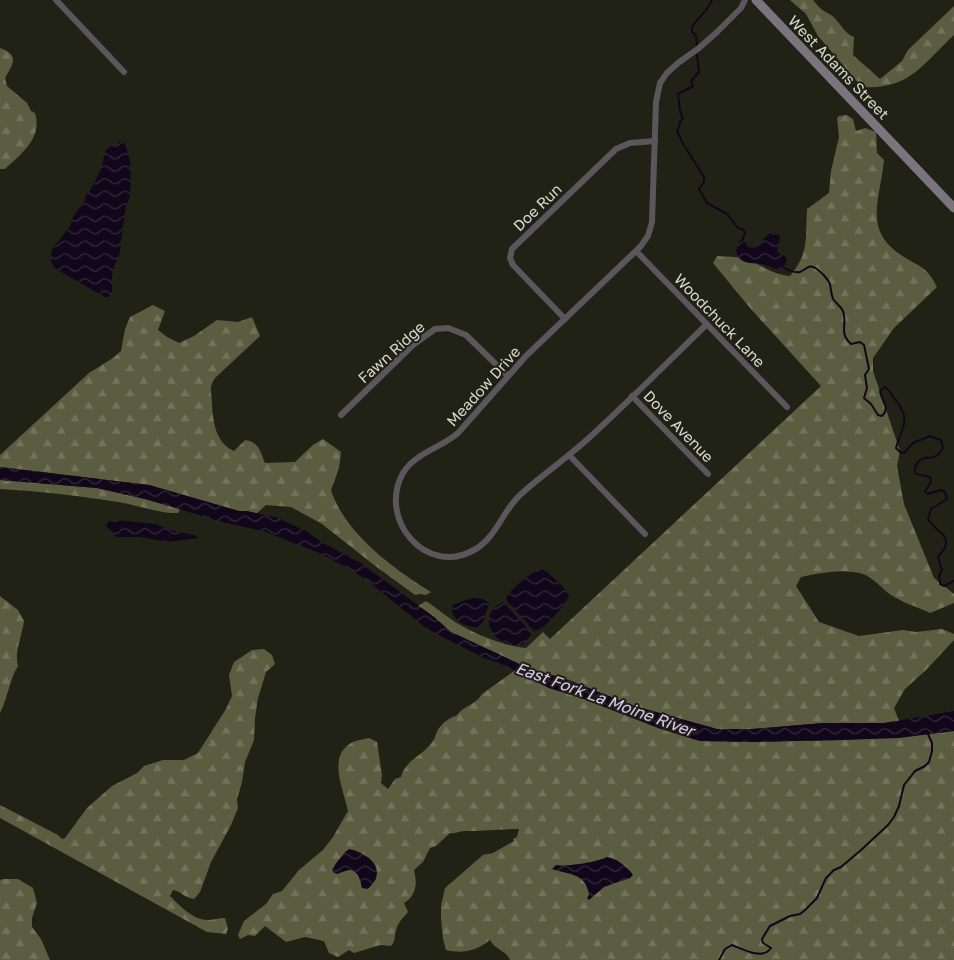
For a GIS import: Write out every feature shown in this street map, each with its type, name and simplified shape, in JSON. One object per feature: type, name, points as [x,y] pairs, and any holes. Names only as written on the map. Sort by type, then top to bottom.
[{"type":"street","points":[[56,0],[124,72]]},
{"type":"street","name":"Meadow Drive","points":[[707,324],[569,455],[516,498],[492,535],[484,543],[472,551],[450,556],[436,555],[422,548],[407,535],[398,517],[396,502],[398,484],[414,460],[447,442],[458,433],[508,376],[636,251],[648,236],[652,222],[658,87],[678,63],[718,32],[741,8],[745,0]]},
{"type":"street","name":"West Adams Street","points":[[756,0],[954,208]]},
{"type":"street","name":"Doe Run","points":[[565,319],[513,265],[510,258],[512,249],[616,149],[630,143],[655,141]]},
{"type":"street","name":"Woodchuck Lane","points":[[636,251],[787,407]]},
{"type":"street","name":"Fawn Ridge","points":[[341,415],[413,345],[428,332],[435,329],[448,328],[466,335],[508,376]]},
{"type":"street","name":"Dove Avenue","points":[[632,396],[708,474]]},
{"type":"street","points":[[569,455],[645,534]]},
{"type":"green space","points":[[790,0],[813,0],[821,9],[834,18],[847,33],[854,37],[853,55],[880,79],[902,61],[908,50],[954,6],[954,35],[924,65],[904,80],[878,87],[862,87],[818,36],[806,14]]},
{"type":"green space","points":[[0,48],[10,54],[13,60],[5,78],[7,86],[27,103],[31,111],[35,113],[37,122],[36,130],[29,145],[5,169],[0,169]]},
{"type":"green space","points":[[847,115],[853,119],[856,131],[865,128],[876,132],[877,153],[884,160],[877,202],[878,226],[883,237],[891,247],[927,272],[937,287],[894,328],[873,358],[873,371],[900,451],[897,466],[904,504],[934,578],[954,594],[954,603],[930,613],[896,598],[867,576],[848,571],[801,577],[796,586],[819,622],[859,636],[903,630],[916,632],[942,629],[954,634],[954,640],[905,689],[894,708],[899,721],[884,723],[823,723],[752,729],[717,729],[631,705],[569,680],[528,668],[451,632],[418,606],[426,601],[469,630],[510,645],[526,648],[543,632],[550,639],[821,386],[750,308],[713,263],[717,256],[738,257],[751,261],[772,272],[790,276],[804,252],[807,209],[829,193],[831,171],[839,137],[837,118]]},
{"type":"green space","points":[[153,305],[165,311],[158,330],[179,343],[194,336],[217,320],[238,322],[252,317],[260,336],[215,378],[212,385],[213,418],[219,438],[234,451],[245,440],[250,441],[256,445],[265,463],[295,462],[313,445],[323,439],[341,452],[339,468],[331,490],[347,521],[372,549],[402,573],[431,592],[426,595],[415,595],[322,524],[291,507],[266,505],[256,514],[239,511],[149,485],[0,467],[0,455],[89,373],[121,351],[125,329],[130,317]]},
{"type":"green space","points":[[0,480],[97,488],[180,509],[178,513],[171,513],[118,502],[45,492],[0,489]]},
{"type":"green space","points":[[0,596],[18,610],[24,621],[18,650],[18,666],[0,713]]},
{"type":"green space","points":[[264,649],[272,655],[275,664],[266,672],[258,698],[254,740],[245,762],[237,799],[238,808],[211,862],[200,892],[194,899],[173,890],[170,896],[187,912],[197,918],[208,920],[225,918],[228,929],[226,934],[207,932],[0,818],[0,805],[58,835],[62,839],[65,838],[87,808],[112,786],[137,773],[144,766],[163,760],[184,760],[198,753],[226,709],[232,696],[229,675],[234,662],[252,650]]},
{"type":"green space","points":[[514,671],[549,688],[584,699],[661,729],[700,741],[842,740],[954,731],[954,960],[510,960],[490,940],[480,947],[469,951],[446,950],[441,918],[441,906],[445,888],[483,855],[493,853],[514,841],[513,839],[517,837],[519,829],[450,833],[436,846],[430,848],[423,862],[414,870],[416,880],[414,892],[404,903],[408,912],[398,925],[391,946],[380,945],[354,953],[349,950],[338,957],[329,953],[324,941],[305,937],[286,942],[265,926],[255,936],[248,935],[240,939],[238,935],[244,921],[266,904],[273,894],[282,891],[299,870],[323,850],[348,811],[338,764],[340,755],[345,748],[353,742],[369,738],[377,742],[382,775],[381,783],[388,789],[395,779],[401,777],[406,766],[429,746],[443,723],[456,716]],"holes":[[[354,850],[369,858],[376,879],[369,888],[361,886],[361,880],[356,873],[334,866],[346,851]]]},
{"type":"green space","points":[[18,879],[33,888],[37,903],[32,918],[32,927],[41,939],[50,960],[0,960],[0,880]]},
{"type":"water","points":[[119,141],[125,144],[130,160],[131,194],[126,206],[119,257],[113,272],[112,290],[108,297],[105,297],[56,269],[51,262],[51,257],[52,249],[70,226],[73,217],[90,191],[101,169],[106,150],[112,145],[117,147]]},
{"type":"water","points":[[775,232],[778,233],[780,238],[777,252],[784,255],[787,259],[785,266],[778,270],[763,264],[745,262],[740,259],[737,253],[737,246],[743,237],[748,247],[754,248],[767,236]]},
{"type":"water","name":"East Fork La Moine River","points":[[0,467],[149,485],[239,511],[278,518],[306,531],[323,543],[361,563],[434,617],[451,632],[528,668],[569,680],[631,705],[717,729],[752,729],[823,723],[884,723],[954,711],[954,731],[899,738],[753,742],[700,741],[661,729],[584,699],[549,688],[499,663],[484,658],[427,629],[368,581],[317,552],[263,531],[226,523],[145,499],[97,488],[0,480]]},
{"type":"water","points":[[117,520],[155,524],[199,538],[167,542],[141,537],[117,537],[110,532],[106,525],[109,521]]},
{"type":"water","points":[[539,568],[556,580],[569,596],[549,622],[534,631],[507,601],[506,597],[518,584]]},
{"type":"water","points":[[472,598],[483,599],[489,603],[483,622],[478,627],[468,626],[459,622],[453,615],[452,605]]},
{"type":"water","points":[[503,602],[531,632],[531,635],[522,645],[505,643],[490,629],[489,617],[496,606]]},
{"type":"water","points":[[349,849],[363,854],[370,859],[377,869],[377,876],[374,882],[367,889],[362,888],[359,877],[354,871],[351,870],[337,874],[332,870]]},
{"type":"water","points":[[607,857],[622,863],[633,875],[630,878],[604,887],[589,900],[587,898],[589,895],[587,888],[581,879],[552,869],[556,865],[582,864]]},
{"type":"waterway","points":[[697,45],[696,35],[692,32],[692,27],[712,0]]},
{"type":"waterway","points":[[697,55],[699,72],[691,81],[693,86],[678,94],[683,119],[680,121],[677,131],[704,177],[704,182],[699,189],[707,203],[727,214],[738,228],[744,230],[743,238]]},
{"type":"waterway","points":[[781,266],[798,272],[814,267],[829,282],[833,299],[843,311],[845,320],[844,332],[847,340],[851,344],[860,342],[864,345],[869,369],[865,375],[867,388],[864,398],[871,404],[878,415],[882,416],[885,413],[886,407],[880,391],[885,387],[903,413],[904,424],[896,448],[904,453],[913,443],[930,436],[941,440],[943,448],[939,454],[919,461],[915,473],[930,477],[931,482],[925,491],[927,494],[941,490],[945,492],[947,499],[931,509],[928,519],[943,535],[946,542],[938,557],[942,570],[939,576],[940,584],[944,586],[954,581]]},
{"type":"waterway","points":[[719,960],[725,949],[732,945],[758,954],[768,952],[771,948],[763,943],[762,939],[770,926],[804,911],[817,898],[826,878],[860,851],[888,825],[899,806],[904,785],[915,771],[929,762],[932,743],[928,734]]}]
